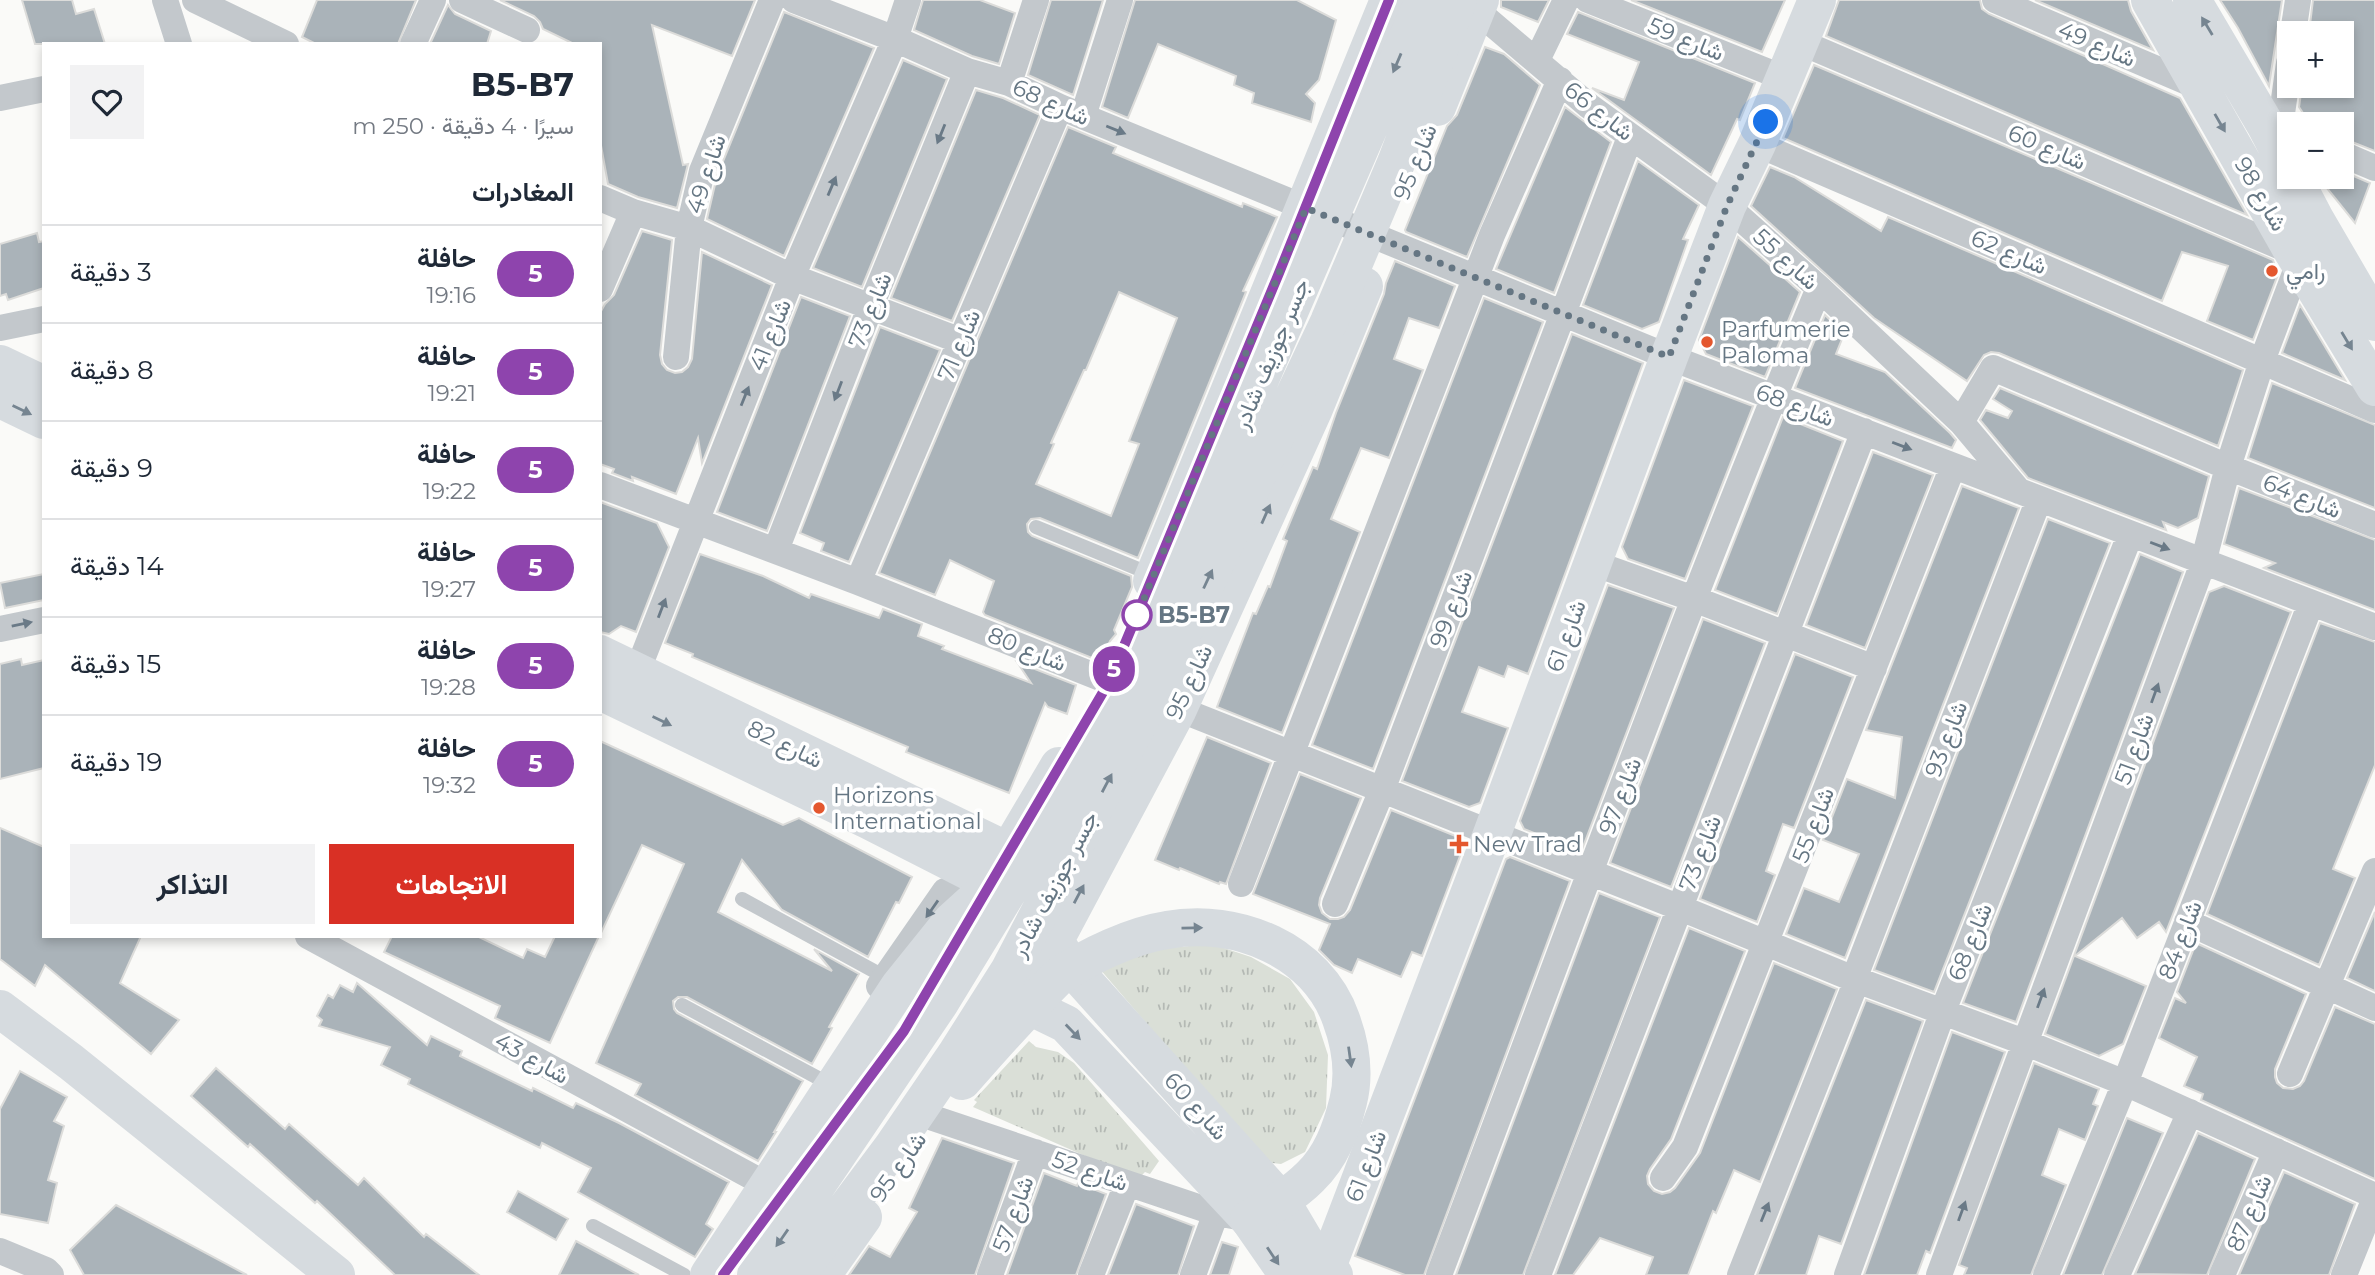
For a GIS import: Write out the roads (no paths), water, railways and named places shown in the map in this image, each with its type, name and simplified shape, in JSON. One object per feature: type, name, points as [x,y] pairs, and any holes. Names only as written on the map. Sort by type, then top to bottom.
[{"type":"main road","points":[[723,1275],[904,1031],[986,884],[1109,682],[1306,208],[1389,0]]},
{"type":"main road","name":"جسر جوزيف شادر","points":[[756,1275],[939,1004],[1026,863],[1102,726],[1200,518],[1423,0]]},
{"type":"main road","name":"شارع 61","points":[[1333,1273],[1669,357],[1727,206],[1757,144],[1817,0]]},
{"type":"main road","name":"شارع 98","points":[[2150,0],[2296,256],[2352,295],[2375,322]]},
{"type":"main road","name":"شارع 98","points":[[2192,0],[2277,127]]},
{"type":"main road","name":"جسر جوزيف شادر","points":[[797,1275],[892,1148],[1009,971],[1162,677],[1329,323],[1396,163],[1471,3]]},
{"type":"main road","name":"شارع 95","points":[[822,1275],[1055,940],[1178,709],[1313,411],[1383,240],[1471,3]]},
{"type":"main road","name":"شارع 98","points":[[2299,189],[2352,295],[2375,387]]},
{"type":"main road","points":[[0,364],[42,384]]},
{"type":"main road","points":[[0,399],[42,419]]},
{"type":"main road","name":"شارع 82","points":[[602,655],[875,806],[986,884]]},
{"type":"main road","name":"شارع 82","points":[[602,692],[875,806]]},
{"type":"main road","points":[[709,1275],[899,987],[986,884]]},
{"type":"main road","points":[[892,1148],[954,1090],[1013,1023],[1060,976],[1094,957],[1147,934],[1169,929],[1214,928],[1240,933],[1287,950],[1321,982],[1336,1003],[1352,1065],[1349,1095],[1341,1129],[1329,1154],[1311,1177],[1249,1211]]},
{"type":"main road","name":"شارع 60","points":[[1055,940],[1072,968],[1249,1211],[1288,1275]]},
{"type":"main road","name":"شارع 60","points":[[1013,1003],[1031,1007],[1066,1024],[1249,1211],[1307,1245],[1333,1273]]},
{"type":"main road","points":[[0,1009],[71,1062],[337,1275]]},
{"type":"street","points":[[178,42],[166,4],[195,0],[282,42]]},
{"type":"street","points":[[414,42],[433,0]]},
{"type":"street","points":[[462,0],[527,30]]},
{"type":"street","name":"شارع 49","points":[[676,357],[688,228],[702,172],[772,0]]},
{"type":"street","name":"شارع 68","points":[[794,0],[895,39],[967,71],[1009,83],[1669,357],[2375,627]]},
{"type":"street","name":"شارع 41","points":[[637,672],[792,277],[895,39],[908,0]]},
{"type":"street","points":[[1009,83],[1036,0]]},
{"type":"street","name":"شارع 71","points":[[858,582],[961,341],[1071,111],[1120,0]]},
{"type":"street","points":[[1538,60],[1566,0]]},
{"type":"street","name":"شارع 59","points":[[1588,0],[1784,78]]},
{"type":"street","name":"شارع 49","points":[[1995,0],[2199,86]]},
{"type":"street","points":[[2295,21],[2298,0]]},
{"type":"street","name":"شارع 66","points":[[1471,3],[1630,137],[1727,206]]},
{"type":"street","name":"شارع 60","points":[[1800,41],[2296,256]]},
{"type":"street","name":"شارع 73","points":[[776,550],[870,308],[967,71]]},
{"type":"street","points":[[1241,884],[1492,235],[1560,80]]},
{"type":"street","points":[[0,98],[42,89]]},
{"type":"street","name":"شارع 99","points":[[1335,904],[1382,790],[1630,137]]},
{"type":"street","name":"شارع 62","points":[[1757,144],[2375,410]]},
{"type":"street","points":[[2354,159],[2375,168]]},
{"type":"street","points":[[602,193],[633,212],[688,228],[792,277],[961,341]]},
{"type":"street","name":"شارع 55","points":[[1727,206],[1819,288],[1961,422],[2030,496]]},
{"type":"street","points":[[602,284],[633,212]]},
{"type":"street","name":"شارع 51","points":[[1939,1275],[2203,563],[2228,467],[2296,256],[2315,219]]},
{"type":"street","name":"شارع 97","points":[[1439,1275],[1694,599],[1819,288]]},
{"type":"street","points":[[0,328],[42,319]]},
{"type":"street","name":"شارع 64","points":[[1961,422],[1993,368],[2228,467],[2375,525]]},
{"type":"street","name":"شارع 73","points":[[1538,1275],[1864,431]]},
{"type":"street","name":"شارع 55","points":[[1663,1178],[1685,1147],[1953,466]]},
{"type":"street","name":"شارع 80","points":[[602,486],[858,582],[1855,979],[2024,1042],[2125,1083],[2375,1197]]},
{"type":"street","name":"شارع 93","points":[[1740,1275],[1855,979],[2030,496]]},
{"type":"street","name":"شارع 68","points":[[1847,1275],[1943,1011],[2130,535]]},
{"type":"street","points":[[1593,563],[1874,668]]},
{"type":"street","name":"شارع 84","points":[[2046,1275],[2125,1083],[2311,603]]},
{"type":"street","points":[[0,629],[42,620]]},
{"type":"street","points":[[2290,1074],[2375,872]]},
{"type":"street","points":[[687,1275],[756,1179],[885,977],[945,891],[964,883],[986,884]]},
{"type":"street","points":[[2187,922],[2375,1008]]},
{"type":"street","name":"شارع 43","points":[[313,938],[756,1179]]},
{"type":"street","points":[[2117,1275],[2190,1112]]},
{"type":"street","name":"شارع 52","points":[[933,1118],[1127,1184],[1249,1211]]},
{"type":"street","name":"شارع 87","points":[[2222,1275],[2276,1150]]},
{"type":"street","name":"شارع 57","points":[[990,1275],[1035,1152]]},
{"type":"street","points":[[1091,1275],[1127,1184]]},
{"type":"street","points":[[2344,1275],[2375,1197]]},
{"type":"street","points":[[1193,1275],[1249,1211]]},
{"type":"street","points":[[0,1251],[46,1270],[51,1275]]},
{"type":"lane","points":[[1036,527],[1154,576]]},
{"type":"lane","points":[[742,899],[885,977]]},
{"type":"lane","points":[[682,1005],[820,1079]]},
{"type":"lane","points":[[593,1226],[687,1275]]},
{"type":"place","name":"رامي","points":[[2272,271]]},
{"type":"place","name":"Parfumerie Paloma","points":[[1707,342]]},
{"type":"place","name":"B5-B7","points":[[1137,615]]},
{"type":"place","name":"Horizons International","points":[[819,808]]},
{"type":"place","name":"New Trad","points":[[1459,844]]}]
